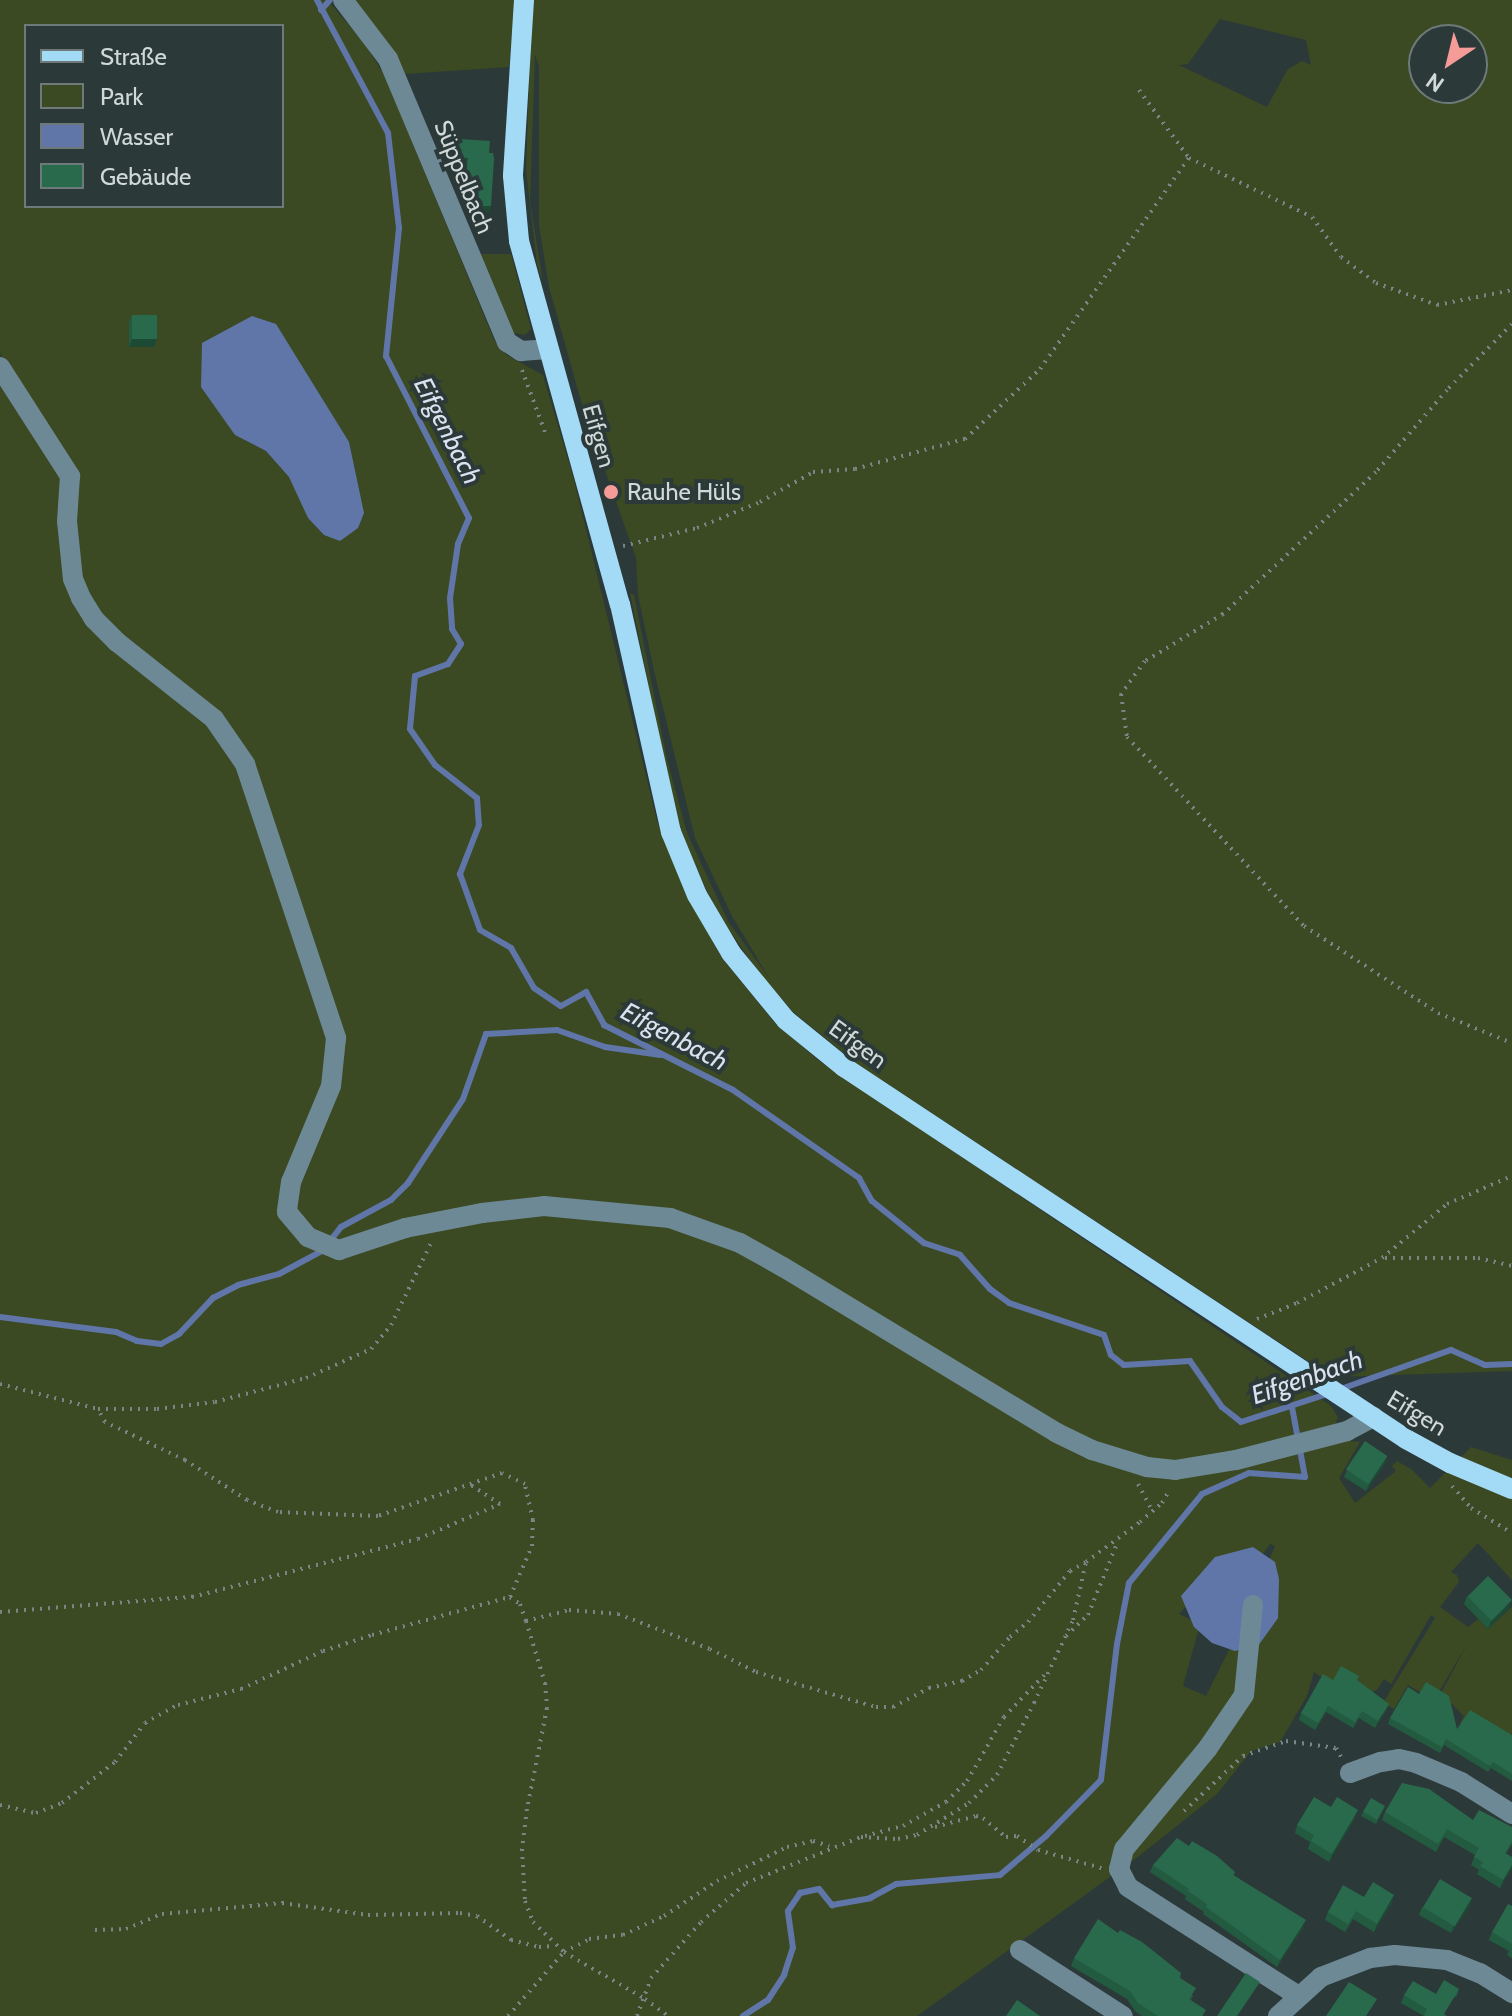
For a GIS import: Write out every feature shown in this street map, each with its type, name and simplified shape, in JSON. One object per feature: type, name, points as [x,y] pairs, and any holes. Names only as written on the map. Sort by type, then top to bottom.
[{"type":"main road","name":"Eifgen","points":[[524,0],[516,99],[514,209],[548,349],[605,551],[671,832],[716,929],[748,975],[786,1020],[844,1067],[1367,1413],[1450,1463],[1512,1489]]},
{"type":"street","name":"Süppelbach","points":[[343,0],[388,59],[477,276],[501,330],[514,348]]},
{"type":"street","points":[[514,348],[548,349]]},
{"type":"street","points":[[0,367],[70,476],[67,521],[73,579],[81,598],[94,619],[117,642],[214,719],[245,764],[336,1038],[331,1086],[291,1182],[287,1212],[308,1237],[339,1250],[405,1228],[544,1206],[643,1214],[705,1230],[740,1243],[783,1267],[1057,1433],[1130,1464],[1175,1470],[1236,1460],[1347,1431],[1367,1413]]},
{"type":"street","points":[[1253,1605],[1244,1695],[1208,1748],[1124,1849],[1119,1869],[1128,1887],[1297,1995]]},
{"type":"street","points":[[1350,1773],[1399,1759],[1416,1763],[1461,1782],[1512,1814]]},
{"type":"street","points":[[1020,1950],[1123,2016]]},
{"type":"street","points":[[1278,2016],[1297,1995],[1344,1966],[1395,1955],[1447,1960],[1480,1973],[1512,1993]]},
{"type":"path","points":[[1139,90],[1189,158],[1312,217],[1341,257],[1376,283],[1437,305],[1512,290]]},
{"type":"path","points":[[605,551],[697,528],[760,502],[813,472],[855,469],[965,439],[1040,369],[1189,158]]},
{"type":"path","points":[[1511,328],[1447,390],[1376,472],[1223,614],[1145,661],[1121,694],[1127,737],[1304,926],[1438,1013],[1512,1043]]},
{"type":"path","points":[[514,348],[546,435]]},
{"type":"path","points":[[1245,1333],[1256,1319],[1297,1303],[1382,1258],[1447,1204],[1512,1176]]},
{"type":"path","points":[[0,1384],[98,1409],[157,1409],[215,1402],[306,1378],[371,1349],[391,1325],[444,1220]]},
{"type":"path","points":[[1382,1258],[1478,1258],[1512,1266]]},
{"type":"path","points":[[98,1409],[105,1422],[185,1460],[247,1500],[278,1512],[378,1516],[502,1473],[525,1484],[533,1520],[532,1546],[510,1597]]},
{"type":"path","points":[[1450,1463],[1449,1482],[1459,1496],[1471,1508],[1512,1533]]},
{"type":"path","points":[[526,1621],[569,1610],[618,1614],[710,1649],[756,1672],[876,1707],[893,1707],[929,1688],[962,1681],[981,1670],[1028,1622],[1070,1571],[1119,1539],[1162,1503],[1175,1470]]},
{"type":"path","points":[[0,1612],[192,1597],[418,1539],[500,1504],[470,1484]]},
{"type":"path","points":[[1066,1636],[1088,1615],[1119,1539]]},
{"type":"path","points":[[933,1827],[969,1803],[997,1775],[1066,1636],[1086,1562]]},
{"type":"path","points":[[510,1597],[520,1604],[526,1621],[545,1683],[547,1708],[525,1822],[522,1849],[525,1901],[533,1922],[564,1952],[645,1999],[668,2016]]},
{"type":"path","points":[[0,1805],[36,1813],[62,1803],[115,1762],[145,1723],[178,1705],[241,1689],[323,1651],[372,1635],[510,1597]]},
{"type":"path","points":[[637,2016],[651,1978],[725,1899],[746,1883],[831,1846],[903,1826],[946,1802],[967,1781],[1004,1717],[1048,1670]]},
{"type":"path","points":[[1181,1813],[1243,1756],[1286,1741],[1336,1748],[1350,1773]]},
{"type":"path","points":[[861,1837],[898,1839],[976,1816],[992,1823],[1006,1837],[1025,1839],[1038,1850],[1104,1869],[1119,1869]]},
{"type":"path","points":[[508,2016],[564,1952],[589,1939],[623,1935],[664,1916],[717,1881],[787,1847],[813,1841],[831,1846]]},
{"type":"path","points":[[95,1930],[126,1929],[162,1914],[282,1903],[368,1915],[460,1913],[477,1916],[511,1940],[539,1947],[557,1945]]},
{"type":"green space","points":[[0,0],[327,0],[362,40],[385,76],[494,340],[505,354],[543,375],[574,480],[657,821],[683,888],[722,958],[774,1022],[818,1060],[1331,1406],[1338,1417],[1335,1425],[1338,1440],[1360,1442],[1339,1478],[1355,1503],[1396,1471],[1392,1466],[1397,1461],[1411,1469],[1430,1488],[1471,1447],[1512,1460],[1512,1580],[1478,1543],[1451,1572],[1457,1575],[1459,1582],[1440,1607],[1468,1627],[1478,1619],[1488,1629],[1512,1607],[1512,1733],[1507,1740],[1482,1736],[1460,1723],[1464,1716],[1441,1693],[1469,1641],[1434,1700],[1408,1685],[1394,1709],[1383,1703],[1435,1618],[1431,1615],[1391,1684],[1384,1679],[1377,1690],[1366,1693],[1332,1684],[1314,1672],[1307,1696],[1280,1742],[1251,1751],[1217,1794],[1139,1856],[917,2016],[0,2016],[0,375],[9,370],[0,353]],"holes":[[[202,343],[340,540],[324,535],[308,518],[290,477],[266,451],[235,435]],[[1270,1544],[1275,1546],[1248,1612],[1206,1696],[1183,1686],[1200,1624],[1179,1614],[1206,1585],[1262,1555]]]},
{"type":"green space","points":[[355,0],[1512,0],[1512,1371],[1332,1377],[856,1063],[792,1011],[759,973],[725,924],[706,889],[682,834],[670,791],[630,593],[634,595],[667,759],[687,833],[728,921],[769,978],[732,916],[695,838],[638,595],[636,558],[583,408],[549,287],[539,225],[539,67],[535,54],[530,201],[543,282],[537,265],[526,170],[531,35],[512,30],[509,67],[404,74]],"holes":[[[1220,19],[1306,40],[1311,65],[1302,61],[1288,69],[1267,107],[1179,65],[1188,64]]]},
{"type":"green space","points":[[475,254],[511,254],[531,329],[525,335],[513,333]]},
{"type":"water","points":[[252,316],[276,324],[349,442],[364,513],[358,528],[340,541],[324,535],[308,518],[289,477],[266,451],[235,435],[201,387],[202,343]]},
{"type":"water","points":[[1253,1547],[1275,1562],[1279,1579],[1278,1618],[1258,1646],[1235,1651],[1212,1643],[1194,1627],[1181,1596],[1215,1557]]},
{"type":"building","points":[[459,139],[490,141],[489,153],[493,153],[494,159],[491,206],[474,206],[475,190],[465,189],[468,158],[458,157]]},
{"type":"building","points":[[132,315],[157,315],[157,339],[132,339]]},
{"type":"building","points":[[1365,1441],[1387,1456],[1368,1484],[1346,1469]]},
{"type":"building","points":[[1488,1576],[1512,1600],[1492,1621],[1467,1597]]},
{"type":"building","points":[[1341,1666],[1359,1676],[1357,1680],[1389,1704],[1378,1721],[1362,1711],[1355,1722],[1328,1706],[1318,1723],[1301,1713],[1323,1674],[1333,1680]]},
{"type":"building","points":[[1426,1682],[1449,1696],[1457,1729],[1470,1710],[1512,1735],[1512,1774],[1493,1762],[1490,1766],[1446,1739],[1442,1747],[1390,1718],[1408,1687],[1419,1694]]},
{"type":"building","points":[[1402,1783],[1429,1789],[1473,1820],[1479,1810],[1512,1827],[1512,1841],[1505,1853],[1512,1857],[1512,1865],[1503,1880],[1480,1866],[1483,1862],[1474,1857],[1479,1848],[1447,1829],[1438,1844],[1385,1812]]},
{"type":"building","points":[[1314,1797],[1331,1807],[1337,1797],[1358,1810],[1332,1854],[1311,1841],[1314,1835],[1297,1825]]},
{"type":"building","points":[[1371,1798],[1385,1806],[1377,1820],[1363,1812]]},
{"type":"building","points":[[1177,1838],[1189,1846],[1192,1841],[1217,1856],[1235,1872],[1233,1875],[1306,1920],[1280,1960],[1153,1865]]},
{"type":"building","points":[[1440,1879],[1472,1898],[1455,1926],[1423,1907]]},
{"type":"building","points":[[1373,1882],[1394,1895],[1377,1924],[1356,1911],[1348,1924],[1328,1912],[1343,1885],[1364,1897]]},
{"type":"building","points":[[1508,1904],[1512,1906],[1512,1944],[1492,1932]]},
{"type":"building","points":[[1098,1919],[1118,1933],[1120,1930],[1142,1942],[1181,1973],[1180,1978],[1196,1988],[1189,1999],[1206,2010],[1202,2016],[1158,2016],[1138,2003],[1130,1991],[1074,1958]]},
{"type":"building","points":[[1246,1973],[1260,1982],[1237,2016],[1217,2016]]},
{"type":"building","points":[[1444,1980],[1459,1989],[1444,2014],[1447,2016],[1424,2016],[1427,2009],[1404,1995],[1413,1981],[1436,1994]]},
{"type":"building","points":[[1349,1982],[1377,1999],[1366,2016],[1326,2016]]},
{"type":"building","points":[[1017,2000],[1040,2016],[1006,2016]]},
{"type":"waterway","name":"Eifgenbach","points":[[317,0],[388,133],[399,228],[386,356],[469,518],[458,544],[450,598],[452,629],[461,644],[448,664],[415,676],[410,729],[435,765],[477,798],[479,825],[460,874],[480,930],[511,948],[534,988],[561,1006],[586,992],[604,1025],[733,1090],[859,1178],[872,1201],[924,1243],[960,1255],[990,1289],[1009,1303],[1104,1335],[1111,1355],[1124,1365],[1190,1361],[1222,1407],[1241,1422],[1327,1394]]},
{"type":"waterway","name":"Eifgenbach","points":[[321,10],[330,0]]},
{"type":"waterway","points":[[330,1241],[341,1227],[391,1200],[408,1183],[463,1099],[486,1034],[557,1030],[605,1047],[660,1055]]},
{"type":"waterway","points":[[0,1317],[116,1332],[137,1341],[161,1344],[179,1334],[213,1298],[238,1285],[279,1274],[324,1250]]},
{"type":"waterway","name":"Eifgenbach","points":[[1338,1390],[1451,1350],[1485,1365],[1512,1364]]},
{"type":"waterway","points":[[743,2016],[768,2000],[784,1975],[793,1948],[788,1911],[800,1893],[819,1889],[832,1905],[870,1898],[896,1884],[1000,1875],[1046,1836],[1101,1780],[1117,1644],[1129,1583],[1202,1494],[1249,1473],[1305,1477],[1292,1407]]},
{"type":"place","name":"Rauhe Hüls","points":[[611,492]]}]
